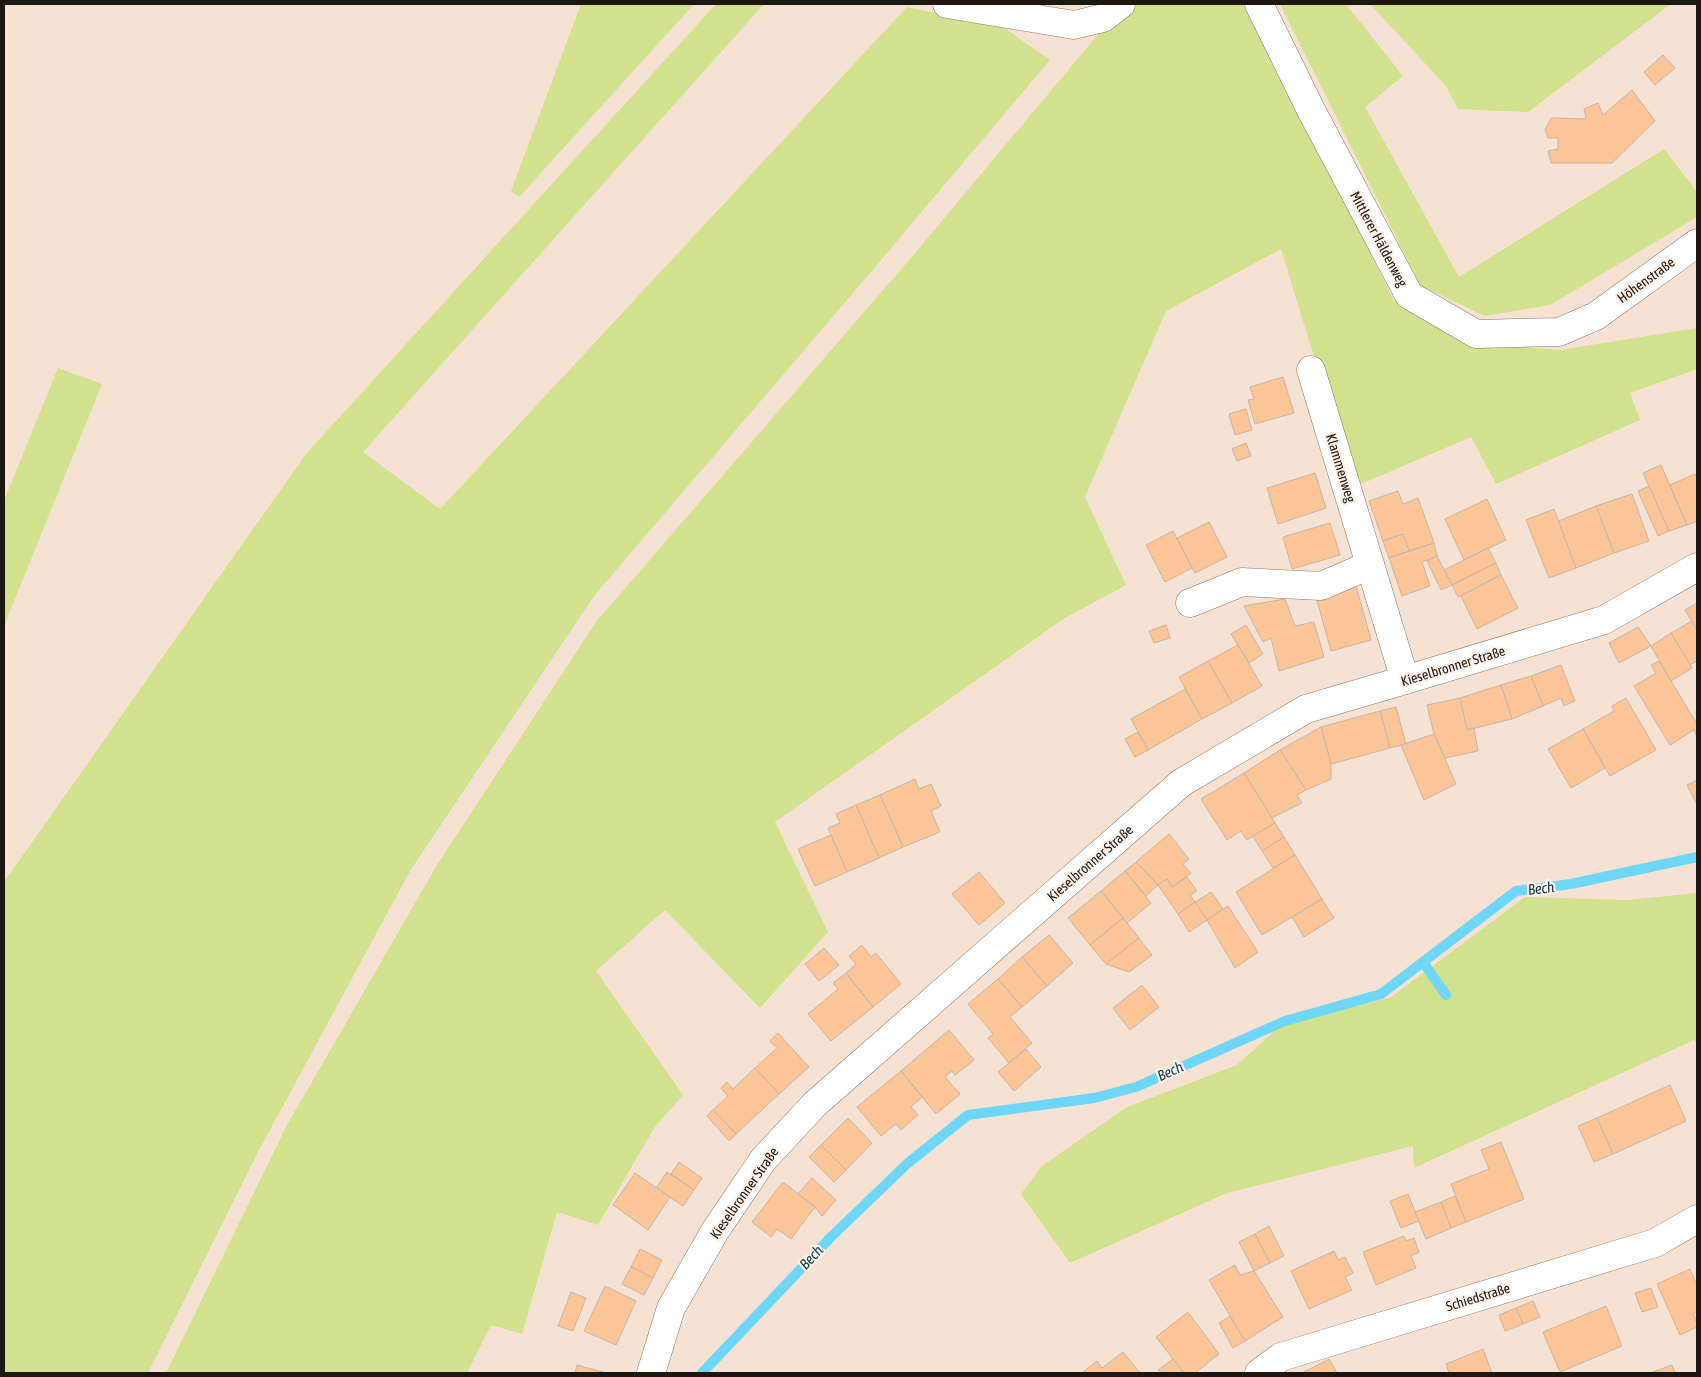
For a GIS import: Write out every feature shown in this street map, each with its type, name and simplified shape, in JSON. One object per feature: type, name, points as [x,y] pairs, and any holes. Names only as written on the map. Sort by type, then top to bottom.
[{"type":"street","points":[[947,4],[1074,25],[1103,18],[1121,4]]},
{"type":"street","name":"Mittlerer Häldenweg","points":[[1259,4],[1311,110],[1409,295],[1476,334],[1558,332],[1596,316]]},
{"type":"street","name":"Höhenstraße","points":[[1596,316],[1697,243]]},
{"type":"street","name":"Klammenweg","points":[[1311,370],[1405,680]]},
{"type":"street","points":[[1190,603],[1242,582],[1321,586],[1370,565]]},
{"type":"street","name":"Kieselbronner Straße","points":[[650,1373],[671,1308],[715,1231],[763,1160],[815,1104],[1180,783],[1306,709],[1604,620],[1697,567]]},
{"type":"street","name":"Schiedstraße","points":[[1259,1373],[1281,1356],[1655,1243],[1697,1219]]},
{"type":"green space","points":[[581,4],[694,4],[519,197],[511,191]]},
{"type":"green space","points":[[716,4],[764,4],[363,452],[440,509],[907,7],[1003,27],[1050,60],[594,596],[410,871],[257,1154],[148,1373],[4,1373],[4,882],[306,454]]},
{"type":"green space","points":[[1136,4],[1248,4],[1394,301],[1466,342],[1560,350],[1697,328],[1697,369],[1630,393],[1640,420],[1496,484],[1471,437],[1354,487],[1281,249],[1166,311],[1085,497],[1126,585],[1063,619],[775,822],[828,932],[760,1008],[665,910],[596,971],[683,1095],[654,1128],[598,1225],[557,1212],[522,1334],[491,1325],[467,1373],[166,1373],[286,1127],[437,865],[596,622],[910,259],[1101,31]]},
{"type":"green space","points":[[1280,4],[1346,4],[1403,76],[1365,107],[1459,277],[1664,149],[1697,192],[1697,217],[1550,305],[1485,316],[1420,285]]},
{"type":"green space","points":[[1370,4],[1671,4],[1528,112],[1458,109],[1446,86]]},
{"type":"green space","points":[[58,368],[102,384],[4,626],[4,501]]},
{"type":"green space","points":[[1697,893],[1697,1045],[1694,1040],[1414,1168],[1413,1146],[1227,1193],[1070,1263],[1021,1194],[1042,1166],[1127,1107],[1237,1065],[1285,1021],[1390,998],[1525,897],[1628,900]]},
{"type":"building","points":[[1663,55],[1675,68],[1655,85],[1644,72]]},
{"type":"building","points":[[1632,90],[1655,121],[1612,163],[1551,163],[1548,151],[1558,149],[1558,138],[1548,138],[1545,130],[1551,118],[1586,119],[1584,109],[1598,103],[1603,115]]},
{"type":"building","points":[[1283,377],[1294,413],[1255,424],[1248,400],[1254,399],[1250,387]]},
{"type":"building","points":[[1246,409],[1252,430],[1235,435],[1229,414]]},
{"type":"building","points":[[1246,443],[1251,456],[1237,461],[1232,449]]},
{"type":"building","points":[[1661,465],[1687,525],[1669,531],[1643,473]]},
{"type":"building","points":[[1315,473],[1326,508],[1278,524],[1267,488]]},
{"type":"building","points":[[1695,474],[1697,479],[1697,521],[1687,525],[1670,485]]},
{"type":"building","points":[[1649,486],[1669,531],[1658,536],[1638,491]]},
{"type":"building","points":[[1398,491],[1403,504],[1418,498],[1434,543],[1409,551],[1403,534],[1383,541],[1369,501]]},
{"type":"building","points":[[1632,494],[1649,541],[1614,553],[1596,506]]},
{"type":"building","points":[[1487,499],[1506,540],[1464,560],[1445,519]]},
{"type":"building","points":[[1596,506],[1614,553],[1576,568],[1558,521]]},
{"type":"building","points":[[1554,509],[1576,568],[1549,578],[1526,520]]},
{"type":"building","points":[[1209,522],[1227,557],[1195,573],[1177,538]]},
{"type":"building","points":[[1330,523],[1340,555],[1292,569],[1283,537]]},
{"type":"building","points":[[1173,531],[1192,568],[1165,582],[1146,545]]},
{"type":"building","points":[[1403,534],[1409,551],[1389,558],[1383,541]]},
{"type":"building","points":[[1434,543],[1437,556],[1422,562],[1430,586],[1402,596],[1389,558]]},
{"type":"building","points":[[1488,548],[1496,563],[1452,585],[1444,570]]},
{"type":"building","points":[[1437,556],[1452,585],[1441,590],[1427,561]]},
{"type":"building","points":[[1496,563],[1501,575],[1458,597],[1452,585]]},
{"type":"building","points":[[1501,575],[1518,608],[1477,629],[1461,596]]},
{"type":"building","points":[[1355,582],[1371,640],[1331,651],[1315,593]]},
{"type":"building","points":[[1285,599],[1295,626],[1314,622],[1324,657],[1279,671],[1271,638],[1263,642],[1244,606]]},
{"type":"building","points":[[1697,603],[1697,630],[1685,610]]},
{"type":"building","points":[[1692,621],[1697,630],[1697,661],[1690,665],[1671,633]]},
{"type":"building","points":[[1166,625],[1170,638],[1154,643],[1149,631]]},
{"type":"building","points":[[1246,625],[1263,654],[1249,663],[1231,634]]},
{"type":"building","points":[[1638,627],[1651,646],[1619,663],[1609,643]]},
{"type":"building","points":[[1671,633],[1692,668],[1671,681],[1651,646]]},
{"type":"building","points":[[1238,645],[1262,686],[1232,703],[1208,661]]},
{"type":"building","points":[[1208,661],[1232,703],[1202,719],[1179,677]]},
{"type":"building","points":[[1659,661],[1697,724],[1697,737],[1694,730],[1670,745],[1634,686],[1656,673],[1651,665]]},
{"type":"building","points":[[1561,665],[1575,701],[1564,706],[1561,698],[1543,706],[1531,676]]},
{"type":"building","points":[[1531,676],[1543,706],[1512,719],[1501,685]]},
{"type":"building","points":[[1501,685],[1512,719],[1467,730],[1460,698]]},
{"type":"building","points":[[1185,689],[1202,719],[1148,750],[1131,719]]},
{"type":"building","points":[[1460,698],[1467,730],[1474,728],[1478,751],[1445,758],[1434,734],[1427,705]]},
{"type":"building","points":[[1626,698],[1656,750],[1610,776],[1583,729],[1614,711],[1612,706]]},
{"type":"building","points":[[1396,707],[1406,744],[1390,748],[1380,711]]},
{"type":"building","points":[[1380,711],[1390,748],[1331,764],[1321,727]]},
{"type":"building","points":[[1321,727],[1331,764],[1331,779],[1306,790],[1280,750]]},
{"type":"building","points":[[1583,729],[1605,768],[1571,788],[1548,749]]},
{"type":"building","points":[[1138,732],[1148,750],[1135,757],[1125,739]]},
{"type":"building","points":[[1434,734],[1456,784],[1424,800],[1401,745]]},
{"type":"building","points":[[1280,750],[1306,790],[1297,795],[1302,803],[1272,818],[1244,773]]},
{"type":"building","points":[[1244,773],[1275,823],[1247,840],[1241,831],[1227,840],[1201,799]]},
{"type":"building","points":[[915,779],[919,789],[931,784],[941,806],[931,811],[940,832],[903,847],[880,795]]},
{"type":"building","points":[[1697,780],[1697,805],[1687,785]]},
{"type":"building","points":[[880,795],[903,847],[879,858],[856,805]]},
{"type":"building","points":[[856,805],[879,858],[847,872],[828,828],[840,823],[836,814]]},
{"type":"building","points":[[1275,823],[1284,837],[1262,851],[1253,836]]},
{"type":"building","points":[[1169,834],[1189,859],[1183,864],[1191,873],[1172,887],[1167,879],[1158,885],[1136,862]]},
{"type":"building","points":[[831,835],[847,872],[815,886],[798,849]]},
{"type":"building","points":[[1284,837],[1295,855],[1273,868],[1262,851]]},
{"type":"building","points":[[1295,855],[1322,899],[1262,935],[1236,892]]},
{"type":"building","points":[[1136,862],[1158,885],[1146,896],[1125,871]]},
{"type":"building","points":[[1125,871],[1151,903],[1127,923],[1101,891]]},
{"type":"building","points":[[979,872],[1005,903],[979,925],[952,894]]},
{"type":"building","points":[[1187,877],[1197,891],[1190,895],[1195,902],[1178,914],[1158,885],[1167,879],[1172,887]]},
{"type":"building","points":[[1101,891],[1123,918],[1090,945],[1068,918]]},
{"type":"building","points":[[1211,892],[1223,909],[1207,920],[1195,902]]},
{"type":"building","points":[[1322,899],[1334,918],[1304,937],[1292,917]]},
{"type":"building","points":[[1195,902],[1207,920],[1189,932],[1178,914]]},
{"type":"building","points":[[1228,906],[1258,952],[1235,968],[1207,920]]},
{"type":"building","points":[[1123,918],[1139,938],[1106,964],[1090,945]]},
{"type":"building","points":[[1049,935],[1073,963],[1047,986],[1022,957]]},
{"type":"building","points":[[1139,938],[1152,955],[1129,972],[1106,964]]},
{"type":"building","points":[[862,945],[871,957],[876,953],[901,984],[873,1007],[846,973],[856,964],[849,956]]},
{"type":"building","points":[[824,948],[839,965],[819,981],[805,964]]},
{"type":"building","points":[[1022,957],[1047,986],[1022,1007],[998,979]]},
{"type":"building","points":[[846,973],[873,1007],[831,1041],[808,1014],[838,989],[833,983]]},
{"type":"building","points":[[998,979],[1022,1007],[1010,1017],[1032,1043],[1009,1063],[988,1038],[993,1034],[968,1004]]},
{"type":"building","points":[[1142,985],[1159,1007],[1130,1030],[1113,1008]]},
{"type":"building","points":[[949,1030],[974,1060],[955,1075],[952,1071],[945,1077],[960,1094],[936,1114],[901,1071]]},
{"type":"building","points":[[778,1033],[809,1067],[779,1094],[755,1068],[777,1048],[770,1041]]},
{"type":"building","points":[[1026,1049],[1041,1067],[1014,1091],[998,1072]]},
{"type":"building","points":[[755,1068],[779,1094],[736,1134],[713,1110],[728,1096],[721,1088],[727,1082],[733,1089]]},
{"type":"building","points":[[901,1071],[922,1097],[911,1107],[918,1115],[901,1130],[896,1124],[881,1136],[857,1107]]},
{"type":"building","points":[[1670,1085],[1686,1121],[1613,1154],[1597,1118]]},
{"type":"building","points":[[713,1110],[736,1134],[729,1141],[707,1116]]},
{"type":"building","points":[[848,1118],[872,1143],[846,1170],[821,1145]]},
{"type":"building","points":[[1597,1118],[1613,1154],[1594,1162],[1578,1126]]},
{"type":"building","points":[[1501,1142],[1524,1199],[1466,1222],[1451,1184],[1489,1169],[1481,1150]]},
{"type":"building","points":[[821,1145],[846,1170],[834,1182],[809,1157]]},
{"type":"building","points":[[679,1162],[702,1178],[694,1190],[671,1174]]},
{"type":"building","points":[[667,1172],[694,1190],[683,1206],[656,1188]]},
{"type":"building","points":[[635,1173],[670,1197],[648,1230],[613,1205]]},
{"type":"building","points":[[812,1178],[836,1200],[822,1216],[815,1207],[798,1194]]},
{"type":"building","points":[[783,1182],[815,1207],[791,1239],[777,1229],[771,1237],[752,1222]]},
{"type":"building","points":[[1408,1194],[1419,1221],[1401,1228],[1390,1201]]},
{"type":"building","points":[[1455,1196],[1466,1222],[1451,1228],[1441,1202]]},
{"type":"building","points":[[1441,1202],[1451,1228],[1426,1239],[1415,1212]]},
{"type":"building","points":[[1269,1226],[1284,1256],[1270,1263],[1255,1234]]},
{"type":"building","points":[[1255,1234],[1270,1263],[1254,1271],[1239,1242]]},
{"type":"building","points":[[1404,1236],[1406,1241],[1414,1238],[1419,1252],[1411,1256],[1416,1268],[1376,1285],[1363,1252]]},
{"type":"building","points":[[640,1249],[662,1260],[653,1278],[631,1267]]},
{"type":"building","points":[[1334,1251],[1338,1260],[1345,1257],[1353,1273],[1345,1277],[1352,1290],[1309,1309],[1291,1271]]},
{"type":"building","points":[[1235,1265],[1240,1275],[1254,1271],[1283,1317],[1245,1341],[1209,1280]]},
{"type":"building","points":[[631,1267],[653,1278],[644,1295],[622,1284]]},
{"type":"building","points":[[1690,1269],[1697,1286],[1697,1312],[1693,1314],[1697,1327],[1680,1335],[1657,1284]]},
{"type":"building","points":[[605,1286],[636,1301],[616,1345],[584,1331]]},
{"type":"building","points":[[1651,1288],[1658,1307],[1642,1312],[1635,1293]]},
{"type":"building","points":[[571,1292],[586,1298],[573,1331],[558,1326]]},
{"type":"building","points":[[1533,1301],[1540,1317],[1523,1324],[1516,1308]]},
{"type":"building","points":[[1606,1306],[1622,1346],[1560,1372],[1543,1332]]},
{"type":"building","points":[[1516,1308],[1523,1324],[1505,1331],[1499,1315]]},
{"type":"building","points":[[1188,1312],[1219,1354],[1195,1373],[1184,1373],[1156,1337]]},
{"type":"building","points":[[1230,1316],[1245,1341],[1233,1348],[1219,1323]]},
{"type":"building","points":[[1483,1349],[1492,1373],[1449,1373],[1446,1364]]},
{"type":"building","points":[[1123,1352],[1140,1373],[1082,1373],[1097,1361],[1102,1368]]},
{"type":"building","points":[[1173,1359],[1184,1373],[1161,1373],[1158,1370]]},
{"type":"building","points":[[1329,1359],[1337,1373],[1302,1373]]},
{"type":"building","points":[[577,1365],[606,1373],[575,1373]]},
{"type":"building","points":[[1672,1365],[1675,1373],[1653,1373],[1653,1372]]},
{"type":"waterway","name":"Bech","points":[[702,1373],[832,1236],[908,1163],[968,1115],[1094,1098],[1136,1087],[1285,1021],[1381,994],[1516,891],[1571,884],[1697,857]]},
{"type":"waterway","points":[[1423,962],[1446,995]]}]
